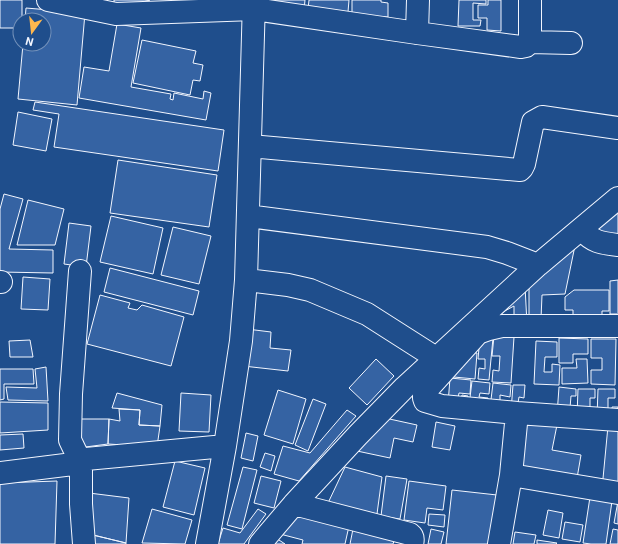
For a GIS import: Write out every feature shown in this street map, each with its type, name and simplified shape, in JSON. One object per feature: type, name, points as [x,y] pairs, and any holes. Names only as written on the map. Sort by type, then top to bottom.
[{"type":"street","points":[[48,0],[116,14],[254,4],[417,33],[521,47],[526,46],[530,42],[571,43]]},
{"type":"street","points":[[417,33],[418,0]]},
{"type":"street","points":[[530,0],[530,42]]},
{"type":"street","points":[[207,544],[225,446],[241,341],[246,280],[254,4]]},
{"type":"street","points":[[250,146],[520,170],[524,164],[533,122],[542,117],[618,128]]},
{"type":"street","points":[[260,544],[294,504],[405,387],[538,265],[618,198]]},
{"type":"street","points":[[248,216],[487,247],[538,265]]},
{"type":"street","points":[[581,228],[588,237],[598,242],[618,245]]},
{"type":"street","points":[[80,271],[70,440],[82,463],[81,504],[84,544]]},
{"type":"street","points":[[246,280],[288,285],[310,290],[367,314],[436,358]]},
{"type":"street","points":[[618,326],[502,326],[488,329],[478,333],[424,393],[425,401],[442,406],[618,420]]},
{"type":"street","points":[[499,544],[511,475],[517,413]]},
{"type":"street","points":[[0,472],[82,463],[86,459],[225,446]]},
{"type":"street","points":[[511,475],[618,493]]},
{"type":"street","points":[[294,504],[410,534],[413,537],[412,544]]},
{"type":"building","points":[[0,0],[22,0],[22,12],[12,12],[12,28],[0,28]]},
{"type":"building","points":[[114,0],[150,0],[114,10]]},
{"type":"building","points":[[262,0],[305,0],[304,10]]},
{"type":"building","points":[[309,0],[349,0],[348,12],[308,9]]},
{"type":"building","points":[[352,0],[381,0],[381,2],[388,3],[388,17],[352,15]]},
{"type":"building","points":[[459,0],[486,0],[486,4],[473,3],[473,20],[481,20],[480,26],[458,26]]},
{"type":"building","points":[[488,0],[501,0],[501,31],[487,30],[487,18],[478,18],[478,5],[488,5]]},
{"type":"building","points":[[26,8],[85,13],[77,105],[18,99],[22,52],[52,52],[52,12],[26,12]]},
{"type":"building","points":[[117,24],[141,28],[131,87],[171,94],[170,99],[173,100],[174,93],[203,99],[204,91],[211,93],[206,120],[79,98],[84,67],[109,71]]},
{"type":"building","points":[[142,40],[196,51],[193,63],[203,65],[200,81],[193,80],[190,95],[133,83]]},
{"type":"building","points":[[35,102],[224,130],[218,171],[54,147],[59,114],[33,110]]},
{"type":"building","points":[[18,112],[52,119],[46,151],[13,145]]},
{"type":"building","points":[[118,160],[217,175],[209,227],[110,213]]},
{"type":"building","points":[[4,194],[23,199],[9,249],[53,250],[53,273],[0,272],[0,209]]},
{"type":"building","points":[[28,200],[64,209],[55,245],[17,245]]},
{"type":"building","points":[[618,206],[618,239],[593,229]]},
{"type":"building","points":[[111,216],[163,228],[153,274],[100,262]]},
{"type":"building","points":[[69,223],[91,226],[86,267],[64,264]]},
{"type":"building","points":[[173,227],[211,236],[199,284],[161,275]]},
{"type":"building","points":[[577,236],[565,294],[542,295],[541,319],[529,324],[529,285]]},
{"type":"building","points":[[110,268],[199,291],[193,315],[104,292]]},
{"type":"building","points":[[23,277],[50,279],[48,310],[21,309]]},
{"type":"building","points":[[618,280],[617,323],[617,314],[610,314],[610,281]]},
{"type":"building","points":[[525,286],[527,324],[490,326],[514,315],[514,306],[490,319]]},
{"type":"building","points":[[574,290],[609,290],[609,311],[602,311],[602,318],[573,317],[573,310],[565,310],[565,297]]},
{"type":"building","points":[[100,295],[130,303],[128,308],[137,310],[142,305],[184,317],[171,366],[87,344]]},
{"type":"building","points":[[247,329],[271,332],[270,348],[291,350],[288,371],[243,366]]},
{"type":"building","points":[[494,336],[514,337],[511,383],[492,382],[493,370],[499,371],[500,356],[492,356]]},
{"type":"building","points":[[480,337],[493,338],[489,380],[478,379],[479,368],[485,369],[485,359],[478,359]]},
{"type":"building","points":[[559,338],[588,339],[588,354],[573,354],[573,363],[559,363]]},
{"type":"building","points":[[591,339],[616,339],[615,385],[591,384],[591,370],[602,370],[602,358],[591,358]]},
{"type":"building","points":[[30,340],[33,357],[10,357],[9,341]]},
{"type":"building","points":[[536,341],[557,342],[557,357],[545,357],[544,372],[552,372],[552,364],[560,365],[559,385],[534,384]]},
{"type":"building","points":[[465,352],[477,353],[475,379],[443,376]]},
{"type":"building","points":[[376,359],[394,376],[367,405],[349,388]]},
{"type":"building","points":[[576,359],[587,359],[588,383],[562,384],[562,368],[577,368]]},
{"type":"building","points":[[46,367],[48,401],[8,400],[6,387],[37,388],[35,369]]},
{"type":"building","points":[[0,369],[33,369],[34,384],[4,384],[4,399],[0,400]]},
{"type":"building","points":[[450,378],[471,380],[470,394],[459,393],[458,398],[461,398],[462,395],[468,396],[467,406],[448,404]]},
{"type":"building","points":[[472,381],[490,383],[489,394],[480,393],[479,397],[488,398],[487,408],[469,406]]},
{"type":"building","points":[[493,383],[511,385],[510,397],[500,395],[500,401],[490,408]]},
{"type":"building","points":[[513,385],[525,385],[524,398],[519,397],[518,403],[511,411]]},
{"type":"building","points":[[559,387],[576,389],[576,396],[571,396],[570,408],[557,415]]},
{"type":"building","points":[[578,389],[595,389],[595,398],[590,398],[590,409],[577,416]]},
{"type":"building","points":[[598,389],[615,389],[615,398],[608,398],[608,410],[612,411],[612,407],[618,407],[617,418],[597,417]]},
{"type":"building","points":[[278,390],[306,399],[293,444],[264,435]]},
{"type":"building","points":[[117,393],[162,405],[160,426],[139,425],[140,410],[112,408]]},
{"type":"building","points":[[181,393],[211,395],[209,432],[179,431]]},
{"type":"building","points":[[313,399],[326,404],[308,451],[295,445]]},
{"type":"building","points":[[0,402],[48,403],[48,430],[0,433]]},
{"type":"building","points":[[119,409],[140,410],[139,425],[160,426],[157,447],[108,444],[109,419],[120,421]]},
{"type":"building","points":[[347,410],[356,416],[299,481],[274,474],[283,446],[310,453]]},
{"type":"building","points":[[528,414],[558,420],[552,450],[581,455],[576,484],[518,474]]},
{"type":"building","points":[[385,418],[417,425],[413,442],[394,438],[390,458],[357,451]]},
{"type":"building","points":[[79,419],[109,419],[108,444],[78,448]]},
{"type":"building","points":[[436,422],[455,426],[450,450],[432,447]]},
{"type":"building","points":[[608,426],[618,427],[618,490],[602,489]]},
{"type":"building","points":[[246,433],[258,436],[253,461],[241,458]]},
{"type":"building","points":[[23,434],[24,448],[0,450],[0,435]]},
{"type":"building","points":[[265,453],[275,456],[271,471],[260,467]]},
{"type":"building","points":[[175,461],[205,468],[194,515],[163,507]]},
{"type":"building","points":[[243,467],[257,470],[242,529],[227,525]]},
{"type":"building","points":[[345,467],[382,477],[377,514],[328,503]]},
{"type":"building","points":[[261,476],[281,481],[274,508],[254,503]]},
{"type":"building","points":[[386,476],[407,479],[400,519],[381,516]]},
{"type":"building","points":[[57,481],[55,544],[0,544],[0,483]]},
{"type":"building","points":[[409,481],[446,486],[443,510],[427,508],[425,523],[404,520]]},
{"type":"building","points":[[452,490],[497,495],[491,544],[446,544]]},
{"type":"building","points":[[89,493],[129,498],[126,543],[93,535]]},
{"type":"building","points":[[590,497],[612,501],[606,544],[583,543]]},
{"type":"building","points":[[618,501],[618,524],[614,523]]},
{"type":"building","points":[[152,509],[192,520],[185,544],[142,543]]},
{"type":"building","points":[[258,509],[266,514],[244,544],[218,544],[223,528],[240,533]]},
{"type":"building","points":[[548,510],[563,513],[559,538],[543,535]]},
{"type":"building","points":[[294,512],[349,526],[345,544],[302,544],[303,540],[280,534]]},
{"type":"building","points":[[429,514],[445,515],[444,527],[428,525]]},
{"type":"building","points":[[565,522],[583,525],[580,542],[562,539]]},
{"type":"building","points":[[353,529],[395,538],[393,544],[350,544]]},
{"type":"building","points":[[431,529],[444,532],[441,544],[428,544]]},
{"type":"building","points":[[613,529],[618,530],[618,544],[610,544]]},
{"type":"building","points":[[515,532],[536,535],[534,544],[513,544]]},
{"type":"building","points":[[93,535],[126,543],[126,544],[93,544]]},
{"type":"building","points":[[276,538],[285,544],[273,544]]},
{"type":"building","points":[[537,540],[557,543],[537,544]]}]
